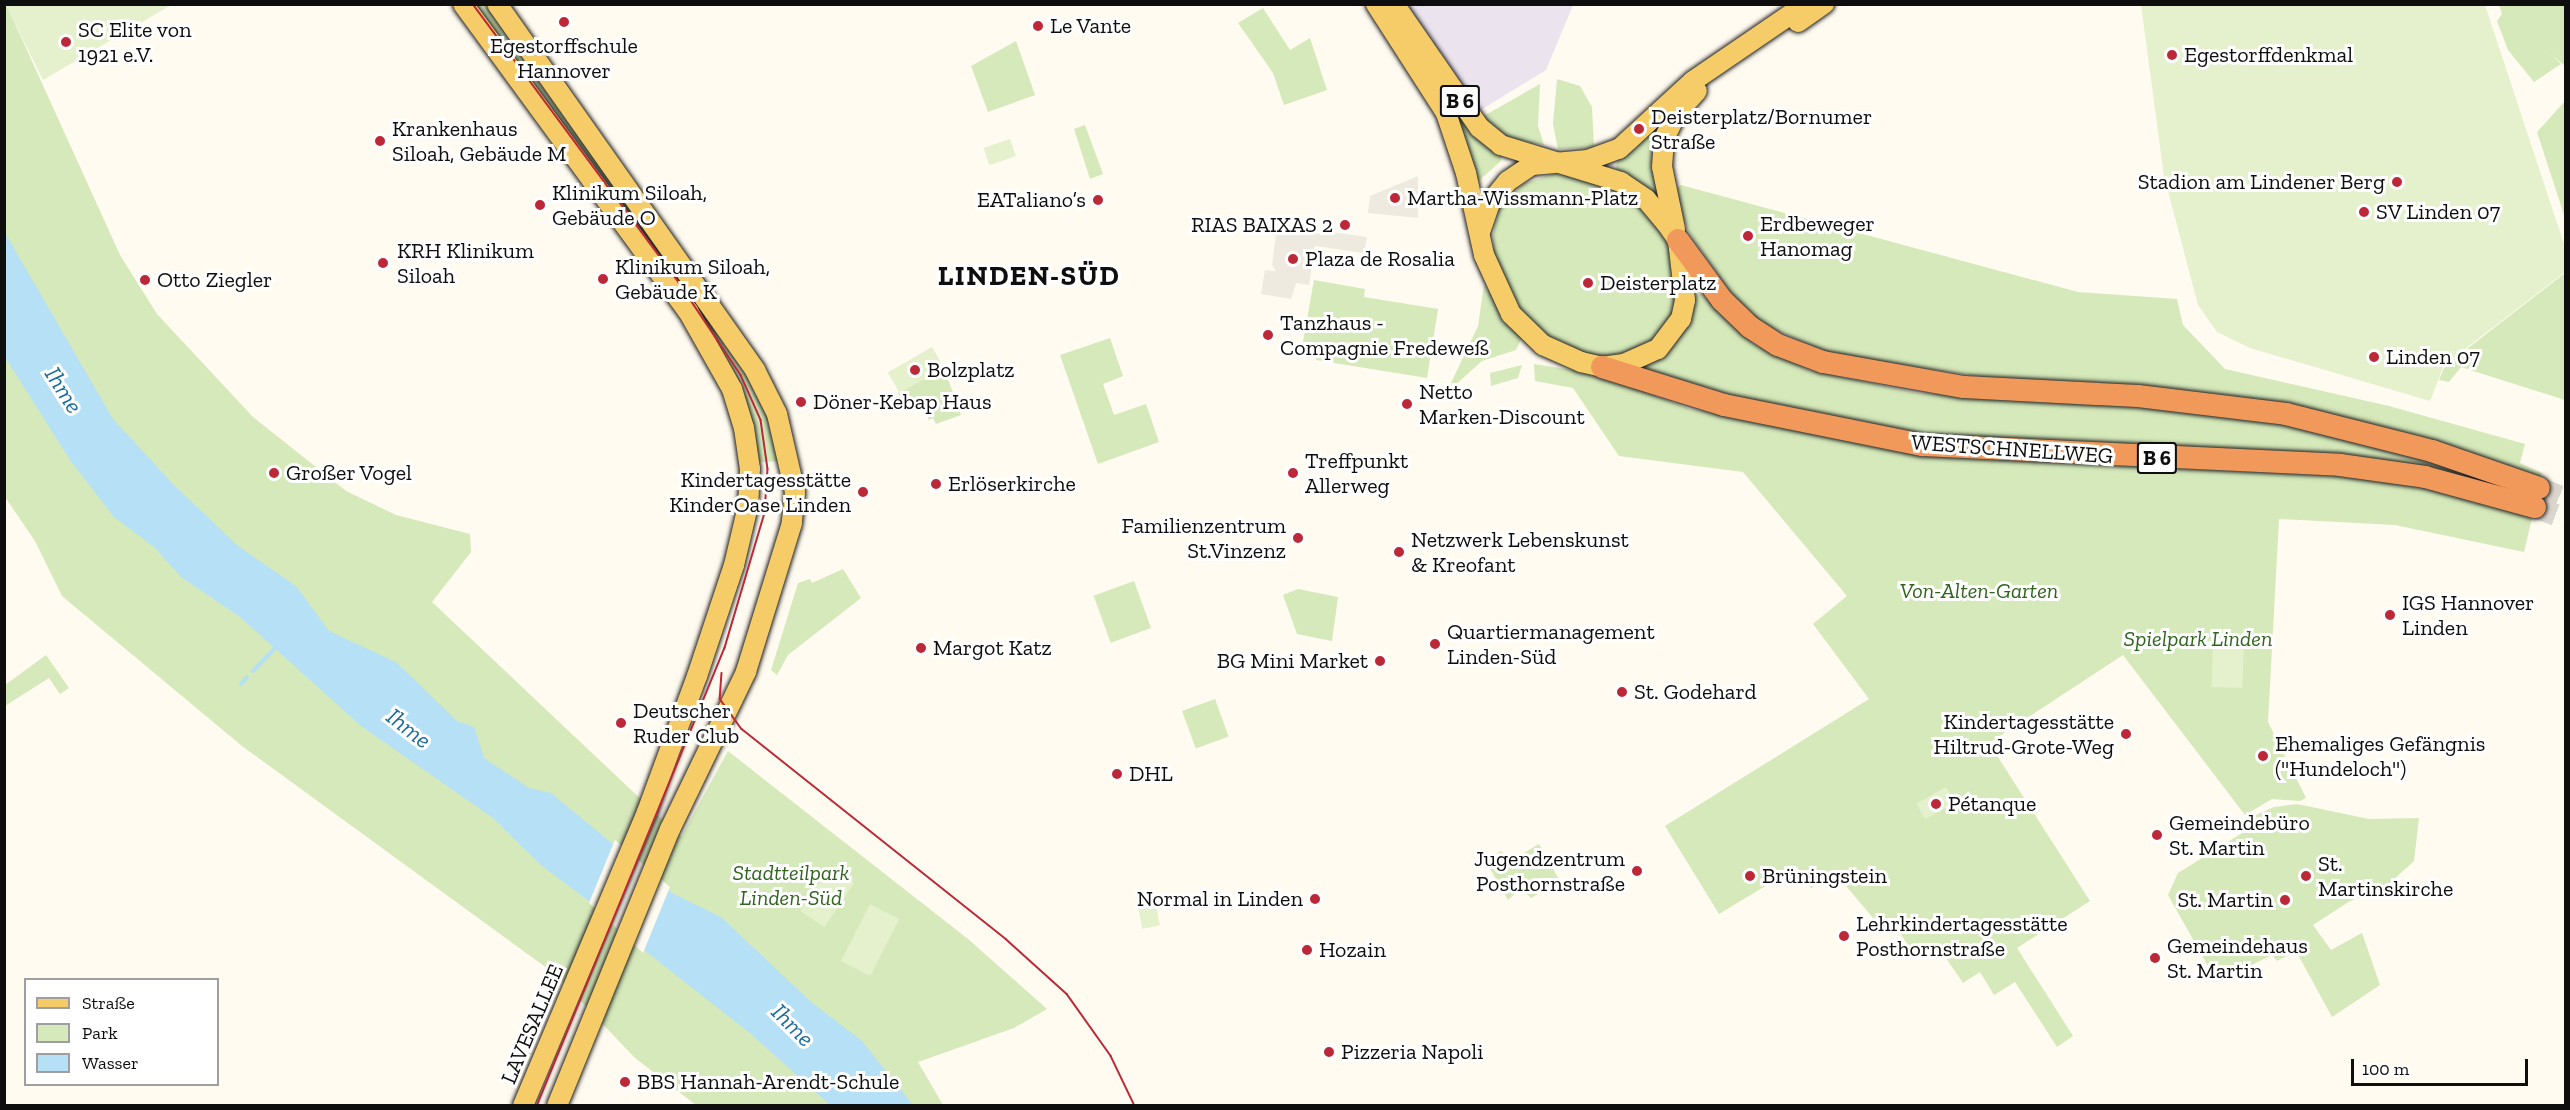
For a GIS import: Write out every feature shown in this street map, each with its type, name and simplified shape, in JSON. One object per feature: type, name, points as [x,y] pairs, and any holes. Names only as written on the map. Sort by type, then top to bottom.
[{"type":"highway","name":"WESTSCHNELLWEG","points":[[1602,367],[1724,405],[1911,444],[2022,453],[2340,465],[2425,477],[2537,498],[2420,448],[2276,413],[2138,396],[1964,387],[1823,362],[1778,345],[1750,327],[1722,300],[1678,240]]},
{"type":"main road","name":"LAVESALLEE","points":[[463,4],[688,311],[723,371],[740,410],[750,469],[748,506],[734,565],[692,691],[647,812],[523,1106]]},
{"type":"main road","points":[[497,4],[731,332],[777,414],[792,469],[795,505],[760,628],[722,725],[670,829],[557,1106]]},
{"type":"main road","name":"B 6","points":[[1376,4],[1446,113],[1494,283],[1523,328],[1558,354],[1602,367]]},
{"type":"main road","name":"B 6","points":[[1394,4],[1479,127],[1501,145],[1555,160],[1635,191],[1678,240]]},
{"type":"main road","points":[[1480,234],[1490,203],[1508,181],[1533,165],[1555,160],[1588,160],[1619,149],[1693,81],[1806,4]]},
{"type":"main road","points":[[1602,367],[1650,354],[1681,319],[1685,291],[1678,240],[1662,167],[1664,139],[1676,114],[1698,91],[1824,4]]},
{"type":"shaded area","points":[[1403,5],[1573,5],[1546,70],[1476,113]]},
{"type":"shaded area","name":"Martha-Wissmann-Platz","points":[[1418,176],[1418,218],[1368,213],[1370,196]]},
{"type":"shaded area","name":"Plaza de Rosalia","points":[[1284,225],[1367,237],[1364,253],[1315,246],[1309,285],[1296,283],[1291,299],[1261,294],[1265,270],[1276,271],[1272,265],[1276,234],[1270,233],[1270,228],[1283,230]]},
{"type":"green space","name":"Stadtteilpark Linden-Süd","points":[[6,4],[120,255],[157,314],[253,417],[346,491],[396,515],[470,534],[471,552],[432,602],[681,837],[728,751],[968,939],[1047,1009],[1014,1028],[918,1062],[943,1105],[696,1105],[635,1058],[555,974],[242,746],[62,596],[35,541],[5,497]]},
{"type":"green space","name":"SC Elite von 1921 e.V.","points":[[6,5],[171,5],[43,80]]},
{"type":"green space","points":[[469,5],[487,5],[758,388],[783,461],[759,462],[747,405]]},
{"type":"green space","name":"SV Linden 07","points":[[2141,5],[2485,5],[2565,247],[2565,272],[2444,365],[2430,401],[2250,348],[2217,332],[2198,305],[2164,176]]},
{"type":"green space","points":[[2499,5],[2565,5],[2565,66],[2549,53],[2561,64],[2534,82],[2508,50],[2497,21],[2502,14]]},
{"type":"green space","points":[[1263,8],[1290,50],[1310,38],[1327,90],[1284,105],[1273,73],[1238,23]]},
{"type":"green space","points":[[1016,41],[1035,95],[988,112],[971,66]]},
{"type":"green space","points":[[1557,79],[1580,86],[1592,107],[1594,148],[1558,149],[1553,124]]},
{"type":"green space","points":[[1540,84],[1538,126],[1544,145],[1508,139],[1482,117]]},
{"type":"green space","points":[[1448,93],[1504,151],[1500,162],[1475,184]]},
{"type":"green space","points":[[2565,101],[2565,218],[2537,132]]},
{"type":"green space","points":[[1660,121],[1663,123],[1659,201],[1616,171],[1617,160],[1636,149]]},
{"type":"green space","points":[[1085,125],[1103,174],[1090,179],[1074,129]]},
{"type":"green space","points":[[1010,139],[1016,156],[989,165],[984,148]]},
{"type":"green space","points":[[1552,174],[1587,176],[1637,200],[1669,246],[1677,308],[1665,333],[1637,353],[1598,358],[1565,349],[1525,321],[1495,261],[1493,236],[1499,208],[1523,184]]},
{"type":"green space","points":[[1681,185],[2078,292],[2177,299],[2183,325],[2225,369],[2389,406],[2525,444],[2520,463],[2542,473],[2539,480],[2434,445],[1831,354],[1762,324],[1733,296],[1688,231],[1674,190]]},
{"type":"green space","points":[[2565,273],[2565,400],[2461,367],[2449,382],[2439,380],[2445,366]]},
{"type":"green space","points":[[1314,280],[1365,289],[1364,297],[1438,309],[1427,378],[1316,360],[1316,355],[1301,353]]},
{"type":"green space","points":[[1484,285],[1522,337],[1516,350],[1482,361],[1453,387],[1450,385],[1478,326]]},
{"type":"green space","points":[[1702,294],[1753,344],[1811,371],[1918,393],[2178,410],[2273,422],[2392,450],[2531,494],[1953,441],[1710,394],[1641,368],[1680,337],[1693,296]]},
{"type":"green space","points":[[1110,338],[1123,376],[1103,384],[1114,415],[1146,404],[1159,442],[1098,464],[1060,355]]},
{"type":"green space","name":"Bolzplatz","points":[[932,347],[944,368],[900,393],[888,373]]},
{"type":"green space","name":"Von-Alten-Garten","points":[[1534,364],[1598,374],[1690,409],[1975,459],[2381,478],[2533,514],[2524,552],[2395,525],[2279,519],[2268,722],[2306,798],[2300,801],[2272,799],[2245,815],[2123,655],[1989,743],[2090,901],[2017,948],[2073,1036],[2057,1047],[2015,982],[1994,995],[1980,972],[1963,983],[1937,945],[1917,958],[1890,919],[1879,925],[1835,873],[1811,888],[1797,867],[1719,914],[1665,826],[1869,699],[1813,624],[1847,596],[1743,472],[1619,456],[1573,388],[1535,381]]},
{"type":"green space","points":[[1522,365],[1518,378],[1491,386],[1490,373]]},
{"type":"green space","points":[[944,368],[961,415],[936,424],[933,418],[929,420],[921,399],[904,404],[898,393]]},
{"type":"green space","points":[[843,569],[861,598],[788,655],[777,675],[771,670],[798,583],[810,579],[812,583]]},
{"type":"green space","points":[[1134,581],[1151,628],[1111,643],[1094,596]]},
{"type":"green space","points":[[1298,589],[1338,597],[1332,641],[1297,634],[1283,595]]},
{"type":"green space","points":[[2213,641],[2244,642],[2242,688],[2211,687]]},
{"type":"green space","points":[[46,655],[69,688],[60,694],[49,678],[5,706],[5,685]]},
{"type":"green space","points":[[1215,699],[1229,737],[1196,749],[1182,711]]},
{"type":"green space","name":"Pétanque","points":[[1946,787],[1955,803],[1925,819],[1916,803]]},
{"type":"green space","points":[[2297,804],[2369,819],[2419,818],[2414,861],[2382,890],[2350,901],[2313,925],[2331,950],[2362,933],[2380,985],[2332,1017],[2296,951],[2277,961],[2272,955],[2217,982],[2168,895],[2178,873],[2247,830],[2242,821],[2274,807]]},
{"type":"green space","points":[[1539,844],[1560,881],[1531,898],[1521,888],[1508,900],[1485,860],[1501,851],[1512,860]]},
{"type":"green space","points":[[830,867],[854,883],[824,927],[800,911]]},
{"type":"green space","points":[[1154,895],[1160,925],[1142,929],[1136,898]]},
{"type":"green space","points":[[870,904],[899,919],[870,976],[841,961]]},
{"type":"water","name":"Ihme","points":[[4,231],[113,419],[173,484],[238,546],[296,586],[329,631],[396,662],[457,721],[474,727],[484,758],[529,788],[551,793],[672,893],[721,917],[810,1001],[862,1041],[913,1105],[830,1105],[751,1034],[644,950],[613,919],[542,866],[493,818],[361,726],[240,617],[181,577],[154,547],[114,517],[70,460],[5,357]]},
{"type":"pier","points":[[615,840],[670,887],[643,953],[589,903]]},
{"type":"waterway","points":[[253,671],[275,648]]},
{"type":"waterway","points":[[241,684],[247,677]]},
{"type":"tunnel","points":[[2539,488],[2566,499]]},
{"type":"tunnel","points":[[2535,507],[2566,519]]},
{"type":"tram line","points":[[473,4],[676,278],[741,375],[761,420],[768,469],[765,513],[725,648],[537,1106]]},
{"type":"tram line","points":[[722,673],[720,699],[742,729],[1006,939],[1067,994],[1111,1056],[1135,1106]]},
{"type":"place","name":"Egestorffschule Hannover","points":[[564,22]]},
{"type":"place","name":"Le Vante","points":[[1038,26]]},
{"type":"place","name":"SC Elite von 1921 e.V.","points":[[66,42]]},
{"type":"place","name":"Egestorffdenkmal","points":[[2172,55]]},
{"type":"place","name":"Deisterplatz/Bornumer Straße","points":[[1639,129]]},
{"type":"place","name":"Krankenhaus Siloah, Gebäude M","points":[[380,141]]},
{"type":"place","name":"Stadion am Lindener Berg","points":[[2397,182]]},
{"type":"place","name":"Martha-Wissmann-Platz","points":[[1395,198]]},
{"type":"place","name":"EATaliano’s","points":[[1098,200]]},
{"type":"place","name":"Klinikum Siloah, Gebäude O","points":[[540,205]]},
{"type":"place","name":"SV Linden 07","points":[[2364,212]]},
{"type":"place","name":"RIAS BAIXAS 2","points":[[1345,225]]},
{"type":"place","name":"Erdbeweger Hanomag","points":[[1748,236]]},
{"type":"place","name":"Plaza de Rosalia","points":[[1293,259]]},
{"type":"place","name":"KRH Klinikum Siloah","points":[[383,263]]},
{"type":"place","name":"Klinikum Siloah, Gebäude K","points":[[603,279]]},
{"type":"place","name":"Otto Ziegler","points":[[145,280]]},
{"type":"place","name":"Deisterplatz","points":[[1588,283]]},
{"type":"place","name":"Tanzhaus - Compagnie Fredeweß","points":[[1268,335]]},
{"type":"place","name":"Linden 07","points":[[2374,357]]},
{"type":"place","name":"Bolzplatz","points":[[915,370]]},
{"type":"place","name":"Döner-Kebap Haus","points":[[801,402]]},
{"type":"place","name":"Netto Marken-Discount","points":[[1407,404]]},
{"type":"place","name":"Großer Vogel","points":[[274,473]]},
{"type":"place","name":"Treffpunkt Allerweg","points":[[1293,473]]},
{"type":"place","name":"Erlöserkirche","points":[[936,484]]},
{"type":"place","name":"Kindertagesstätte KinderOase Linden","points":[[863,492]]},
{"type":"place","name":"Familienzentrum St.Vinzenz","points":[[1298,538]]},
{"type":"place","name":"Netzwerk Lebenskunst & Kreofant","points":[[1399,552]]},
{"type":"place","name":"IGS Hannover Linden","points":[[2390,615]]},
{"type":"place","name":"Quartiermanagement Linden-Süd","points":[[1435,644]]},
{"type":"place","name":"Margot Katz","points":[[921,648]]},
{"type":"place","name":"BG Mini Market","points":[[1380,661]]},
{"type":"place","name":"St. Godehard","points":[[1622,692]]},
{"type":"place","name":"Deutscher Ruder Club","points":[[621,723]]},
{"type":"place","name":"Kindertagesstätte Hiltrud-Grote-Weg","points":[[2126,734]]},
{"type":"place","name":"Ehemaliges Gefängnis (\"Hundeloch\")","points":[[2263,756]]},
{"type":"place","name":"DHL","points":[[1117,774]]},
{"type":"place","name":"Pétanque","points":[[1936,804]]},
{"type":"place","name":"Gemeindebüro St. Martin","points":[[2157,835]]},
{"type":"place","name":"Jugendzentrum Posthornstraße","points":[[1637,871]]},
{"type":"place","name":"Brüningstein","points":[[1750,876]]},
{"type":"place","name":"St. Martinskirche","points":[[2306,876]]},
{"type":"place","name":"Normal in Linden","points":[[1315,899]]},
{"type":"place","name":"St. Martin","points":[[2285,900]]},
{"type":"place","name":"Lehrkindertagesstätte Posthornstraße","points":[[1844,936]]},
{"type":"place","name":"Hozain","points":[[1307,950]]},
{"type":"place","name":"Gemeindehaus St. Martin","points":[[2155,958]]},
{"type":"place","name":"Pizzeria Napoli","points":[[1329,1052]]},
{"type":"place","name":"BBS Hannah-Arendt-Schule","points":[[625,1082]]},
{"type":"district","name":"LINDEN-SÜD","points":[[1029,276]]},
{"type":"park label","name":"Spielpark Linden","points":[[2198,639]]}]
